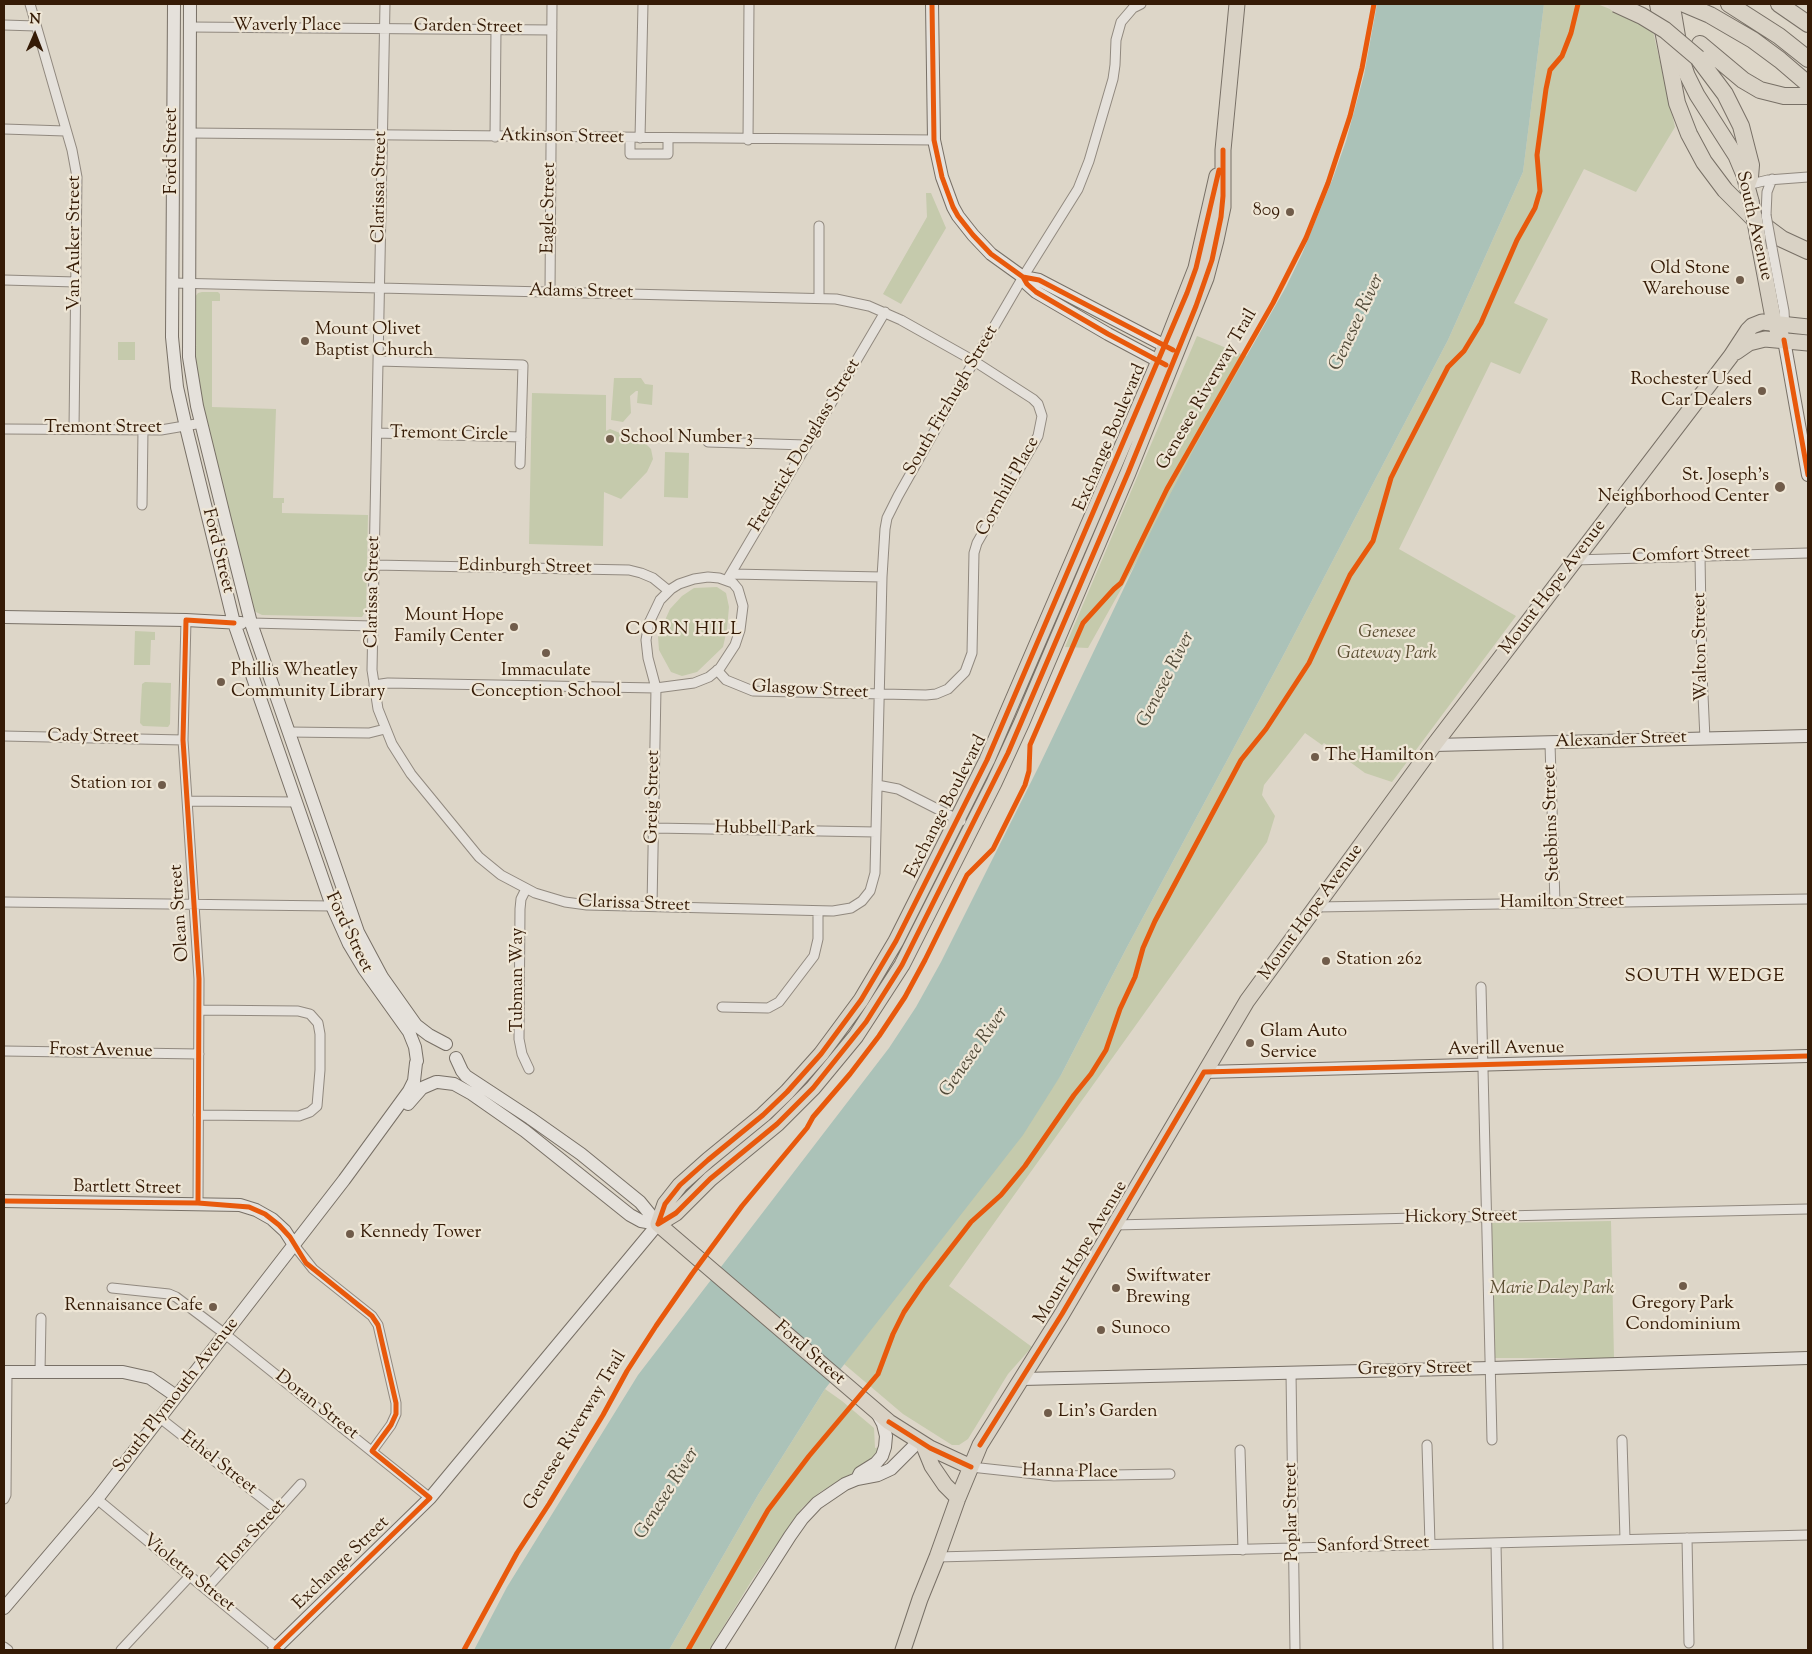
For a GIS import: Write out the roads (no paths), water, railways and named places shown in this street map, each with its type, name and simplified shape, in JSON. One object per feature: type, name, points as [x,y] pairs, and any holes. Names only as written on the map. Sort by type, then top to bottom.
[{"type":"highway","points":[[1617,4],[1669,23],[1699,51],[1760,90],[1784,96],[1808,96]]},
{"type":"highway","points":[[1658,4],[1677,103],[1689,134],[1704,162],[1725,190],[1751,216],[1777,235],[1808,251]]},
{"type":"highway","points":[[1730,4],[1787,42],[1808,59]]},
{"type":"highway","points":[[1779,4],[1808,24]]},
{"type":"highway","points":[[1688,6],[1753,40],[1808,84]]},
{"type":"highway","points":[[1699,51],[1739,121],[1751,165],[1751,173],[1747,185]]},
{"type":"main road","name":"Ford Street","points":[[174,4],[173,354],[186,427],[234,623],[332,906],[349,944],[364,969],[409,1032],[415,1047],[416,1062]]},
{"type":"main road","name":"Ford Street","points":[[190,4],[189,357],[194,390],[251,624],[349,907],[371,959],[393,994],[419,1028],[446,1044]]},
{"type":"main road","points":[[932,4],[934,140],[942,177],[949,199],[958,216],[972,235],[990,254],[1023,276],[1039,280],[1171,349]]},
{"type":"main road","name":"Exchange Boulevard","points":[[658,1224],[676,1213],[710,1179],[777,1124],[813,1088],[846,1049],[902,965],[1019,730],[1128,473],[1171,349],[1203,287],[1216,240],[1223,196],[1223,150],[1237,4]]},
{"type":"main road","name":"South Avenue","points":[[1672,4],[1687,75],[1697,95],[1733,151],[1747,185],[1779,323],[1779,333],[1784,340],[1808,475]]},
{"type":"main road","points":[[1023,276],[1027,284],[1036,292],[1165,365]]},
{"type":"main road","name":"Mount Hope Avenue","points":[[903,1650],[920,1599],[980,1445],[1022,1379],[1247,1001],[1434,745],[1731,356],[1748,330],[1762,322],[1808,327]]},
{"type":"main road","name":"Mount Hope Avenue","points":[[1731,356],[1741,348],[1758,340],[1784,340],[1808,343]]},
{"type":"main road","name":"Exchange Boulevard","points":[[658,1224],[663,1209],[671,1196],[690,1175],[763,1116],[821,1054],[846,1021],[883,964],[958,819],[1001,729],[1165,365]]},
{"type":"main road","points":[[4,617],[186,620],[251,624]]},
{"type":"main road","name":"Alexander Street","points":[[1434,745],[1550,744],[1808,736]]},
{"type":"main road","points":[[437,1042],[446,1044],[452,1049],[456,1058],[456,1065],[452,1074],[446,1080],[437,1082],[429,1081],[422,1076],[416,1062],[421,1050],[428,1044],[437,1042]]},
{"type":"main road","name":"Averill Avenue","points":[[1204,1072],[1808,1056]]},
{"type":"main road","name":"Ford Street","points":[[456,1058],[462,1071],[469,1078],[539,1123],[644,1205],[658,1224],[889,1422],[921,1442],[971,1467]]},
{"type":"main road","name":"South Plymouth Avenue","points":[[4,1608],[97,1499],[344,1180],[412,1086],[416,1062]]},
{"type":"main road","name":"Ford Street","points":[[437,1082],[454,1084],[472,1094],[525,1131],[630,1215],[641,1221],[658,1224]]},
{"type":"main road","name":"South Plymouth Avenue","points":[[344,1180],[382,1138],[419,1091],[427,1085],[437,1082]]},
{"type":"main road","name":"Bartlett Street","points":[[4,1200],[240,1205],[256,1210],[279,1225],[294,1245]]},
{"type":"main road","name":"Exchange Street","points":[[276,1649],[430,1498],[658,1224]]},
{"type":"main road","name":"Gregory Street","points":[[1022,1379],[1491,1368],[1808,1358]]},
{"type":"main road","points":[[5,1372],[123,1372],[150,1378],[176,1396]]},
{"type":"main road","points":[[857,1479],[860,1473],[876,1463],[882,1456],[885,1448],[886,1436],[883,1424],[874,1410]]},
{"type":"main road","points":[[717,1650],[802,1519],[816,1503],[831,1492],[857,1479],[878,1475],[891,1469],[921,1442],[932,1466],[945,1485],[958,1498]]},
{"type":"street","name":"Van Auker Street","points":[[30,4],[66,130],[77,177],[74,429]]},
{"type":"street","name":"Clarissa Street","points":[[385,4],[373,626],[374,685],[378,709],[395,752],[479,857],[501,875],[526,889],[545,897],[576,903],[818,911],[845,910],[857,905],[866,897],[872,885],[875,873],[876,832]]},
{"type":"street","name":"Eagle Street","points":[[550,292],[552,4]]},
{"type":"street","points":[[640,138],[643,4]]},
{"type":"street","points":[[748,140],[749,4]]},
{"type":"street","name":"South Fitzhugh Street","points":[[876,832],[882,577],[885,529],[890,512],[1023,276],[1085,175],[1113,79],[1116,40],[1122,22],[1133,8],[1141,4]]},
{"type":"street","points":[[4,25],[36,26]]},
{"type":"street","name":"Waverly Place","points":[[190,27],[384,27]]},
{"type":"street","name":"Garden Street","points":[[384,27],[552,30]]},
{"type":"street","points":[[495,137],[496,29]]},
{"type":"street","points":[[4,129],[66,130]]},
{"type":"street","name":"Atkinson Street","points":[[189,133],[748,140],[934,140]]},
{"type":"street","points":[[630,138],[630,154],[668,154],[668,138]]},
{"type":"street","points":[[1747,185],[1772,179],[1808,177]]},
{"type":"street","name":"South Avenue","points":[[1772,179],[1766,196],[1766,215],[1784,311],[1779,323]]},
{"type":"street","points":[[819,226],[819,297]]},
{"type":"street","points":[[4,280],[76,282]]},
{"type":"street","name":"Adams Street","points":[[172,283],[819,297],[854,302],[885,312],[974,361]]},
{"type":"street","name":"Frederick Douglass Street","points":[[729,577],[885,312]]},
{"type":"street","name":"Cornhill Place","points":[[879,694],[936,694],[948,689],[965,672],[970,662],[973,641],[974,554],[977,543],[1040,430],[1041,410],[1033,399],[974,361]]},
{"type":"street","name":"Tremont Circle","points":[[378,362],[522,365],[520,464]]},
{"type":"street","name":"Tremont Street","points":[[4,429],[170,430],[202,423]]},
{"type":"street","points":[[142,505],[143,430]]},
{"type":"street","name":"Tremont Circle","points":[[377,434],[521,437]]},
{"type":"street","points":[[708,442],[806,445]]},
{"type":"street","name":"Comfort Street","points":[[1575,560],[1808,553]]},
{"type":"street","name":"Walton Street","points":[[1700,556],[1705,739]]},
{"type":"street","name":"Edinburgh Street","points":[[374,565],[629,570],[641,572],[653,578],[669,591]]},
{"type":"street","points":[[656,688],[648,658],[647,631],[656,606],[669,591],[679,584],[708,577],[882,577]]},
{"type":"street","points":[[374,685],[388,683],[656,688],[694,683],[709,677],[717,670],[727,659],[735,645],[743,615],[742,598],[729,577]]},
{"type":"street","name":"Olean Street","points":[[186,620],[183,740],[200,1010],[198,1204]]},
{"type":"street","points":[[251,624],[373,626]]},
{"type":"street","name":"Glasgow Street","points":[[717,670],[726,680],[753,690],[879,694]]},
{"type":"street","name":"Greig Street","points":[[652,906],[656,688]]},
{"type":"street","points":[[288,732],[365,733],[385,729]]},
{"type":"street","name":"Cady Street","points":[[4,736],[183,740]]},
{"type":"street","name":"Stebbins Street","points":[[1550,744],[1555,903]]},
{"type":"street","points":[[877,786],[898,789],[972,826]]},
{"type":"street","points":[[188,801],[296,802]]},
{"type":"street","name":"Hubbell Park","points":[[654,828],[876,832]]},
{"type":"street","name":"Tubman Way","points":[[526,889],[521,899],[520,908],[519,1038],[520,1049],[529,1069]]},
{"type":"street","name":"Hamilton Street","points":[[1316,907],[1808,899]]},
{"type":"street","points":[[4,902],[194,906],[332,906]]},
{"type":"street","points":[[722,1008],[768,1008],[779,1002],[814,956],[818,939],[818,911]]},
{"type":"street","points":[[1481,987],[1492,1440]]},
{"type":"street","points":[[198,1115],[299,1116],[310,1112],[318,1106],[320,1093],[320,1034],[318,1023],[310,1014],[298,1011],[200,1010]]},
{"type":"street","name":"Frost Avenue","points":[[4,1051],[199,1054]]},
{"type":"street","name":"Hickory Street","points":[[1114,1225],[1808,1209]]},
{"type":"street","points":[[294,1245],[306,1263],[372,1316],[378,1325],[396,1403],[396,1414],[391,1425],[372,1451]]},
{"type":"street","name":"Doran Street","points":[[112,1288],[173,1295],[225,1334],[430,1498]]},
{"type":"street","points":[[40,1318],[40,1372]]},
{"type":"street","points":[[4,1499],[6,1495],[5,1372]]},
{"type":"street","name":"Poplar Street","points":[[1291,1373],[1295,1650]]},
{"type":"street","name":"Ethel Street","points":[[160,1418],[277,1510]]},
{"type":"street","points":[[1622,1440],[1625,1540]]},
{"type":"street","points":[[1427,1444],[1430,1544]]},
{"type":"street","points":[[1240,1450],[1243,1550]]},
{"type":"street","name":"Hanna Place","points":[[971,1467],[1054,1476],[1170,1474]]},
{"type":"street","name":"Flora Street","points":[[206,1589],[301,1484]]},
{"type":"street","name":"Violetta Street","points":[[97,1499],[276,1649]]},
{"type":"street","name":"Sanford Street","points":[[937,1557],[1808,1535]]},
{"type":"street","points":[[1687,1538],[1689,1643]]},
{"type":"street","points":[[1496,1543],[1498,1648]]},
{"type":"street","points":[[121,1650],[190,1576]]},
{"type":"street","points":[[4,1646],[8,1650]]},
{"type":"water","name":"Genesee River","points":[[1377,4],[1544,4],[1523,172],[1448,340],[1061,1075],[1023,1135],[825,1389],[758,1495],[669,1650],[474,1650],[507,1587],[638,1375],[889,1048],[916,1007],[941,962],[1040,764],[1154,525],[1197,443],[1286,287],[1302,254],[1346,141],[1364,75]]},
{"type":"place","name":"809","points":[[1290,212]]},
{"type":"place","name":"Old Stone Warehouse","points":[[1740,280]]},
{"type":"place","name":"Mount Olivet Baptist Church","points":[[305,341]]},
{"type":"place","name":"Rochester Used Car Dealers","points":[[1762,391]]},
{"type":"place","name":"School Number 3","points":[[610,439]]},
{"type":"place","name":"St. Joseph's Neighborhood Center","points":[[1780,487]]},
{"type":"place","name":"Mount Hope Family Center","points":[[514,627]]},
{"type":"place","name":"Immaculate Conception School","points":[[546,653]]},
{"type":"place","name":"Phillis Wheatley Community Library","points":[[221,682]]},
{"type":"place","name":"The Hamilton","points":[[1315,757]]},
{"type":"place","name":"Station 101","points":[[162,785]]},
{"type":"place","name":"Station 262","points":[[1326,961]]},
{"type":"place","name":"Glam Auto Service","points":[[1250,1043]]},
{"type":"place","name":"Kennedy Tower","points":[[350,1234]]},
{"type":"place","name":"Gregory Park Condominium","points":[[1683,1286]]},
{"type":"place","name":"Swiftwater Brewing","points":[[1116,1288]]},
{"type":"place","name":"Rennaisance Cafe","points":[[213,1307]]},
{"type":"place","name":"Sunoco","points":[[1101,1330]]},
{"type":"place","name":"Lin's Garden","points":[[1048,1413]]},
{"type":"district","name":"CORN HILL","points":[[684,631]]},
{"type":"district","name":"SOUTH WEDGE","points":[[1705,978]]},
{"type":"park label","name":"Genesee Gateway Park","points":[[1387,644]]},
{"type":"park label","name":"Marie Daley Park","points":[[1552,1290]]}]
